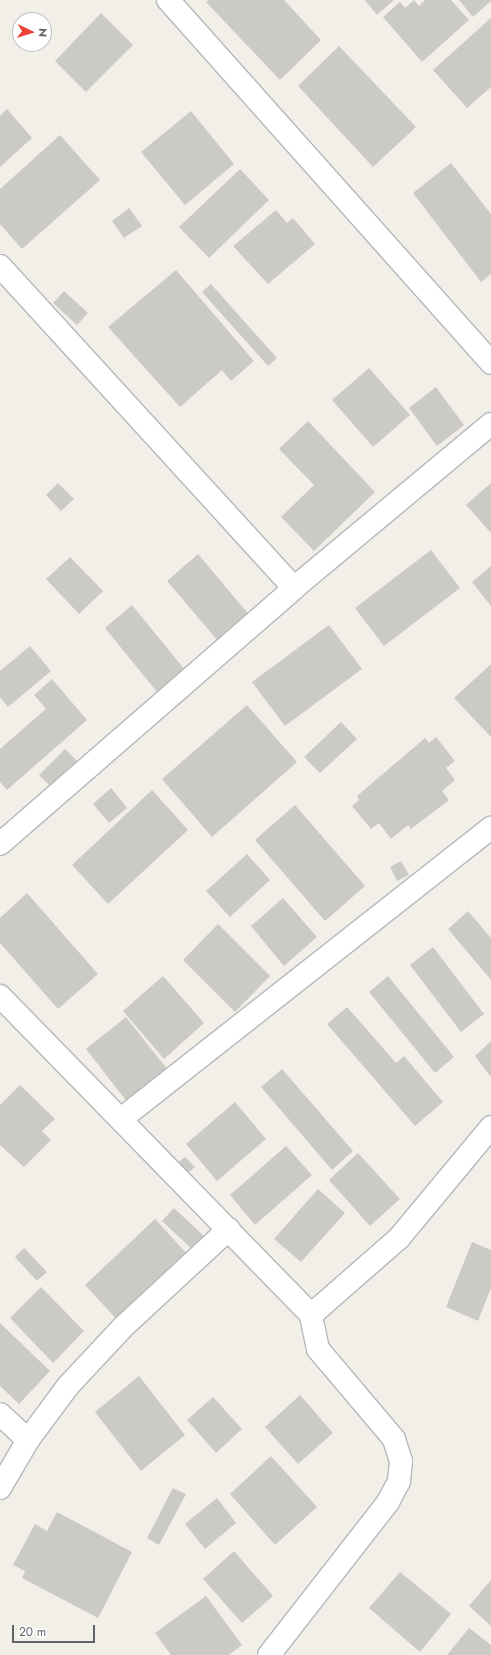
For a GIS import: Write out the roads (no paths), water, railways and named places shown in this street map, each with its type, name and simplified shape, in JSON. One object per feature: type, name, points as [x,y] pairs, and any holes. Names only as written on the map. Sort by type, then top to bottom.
[{"type":"street","points":[[168,0],[491,363]]},
{"type":"street","points":[[0,266],[294,588]]},
{"type":"street","points":[[0,844],[294,588],[491,424]]},
{"type":"street","points":[[121,1119],[491,828]]},
{"type":"street","points":[[0,996],[229,1229],[311,1315],[318,1349],[394,1439],[400,1461],[399,1481],[388,1502],[269,1655]]},
{"type":"street","points":[[311,1315],[399,1238],[491,1127]]},
{"type":"street","points":[[0,1488],[28,1440],[68,1386],[122,1327],[229,1229]]},
{"type":"street","points":[[0,1414],[28,1440]]}]
